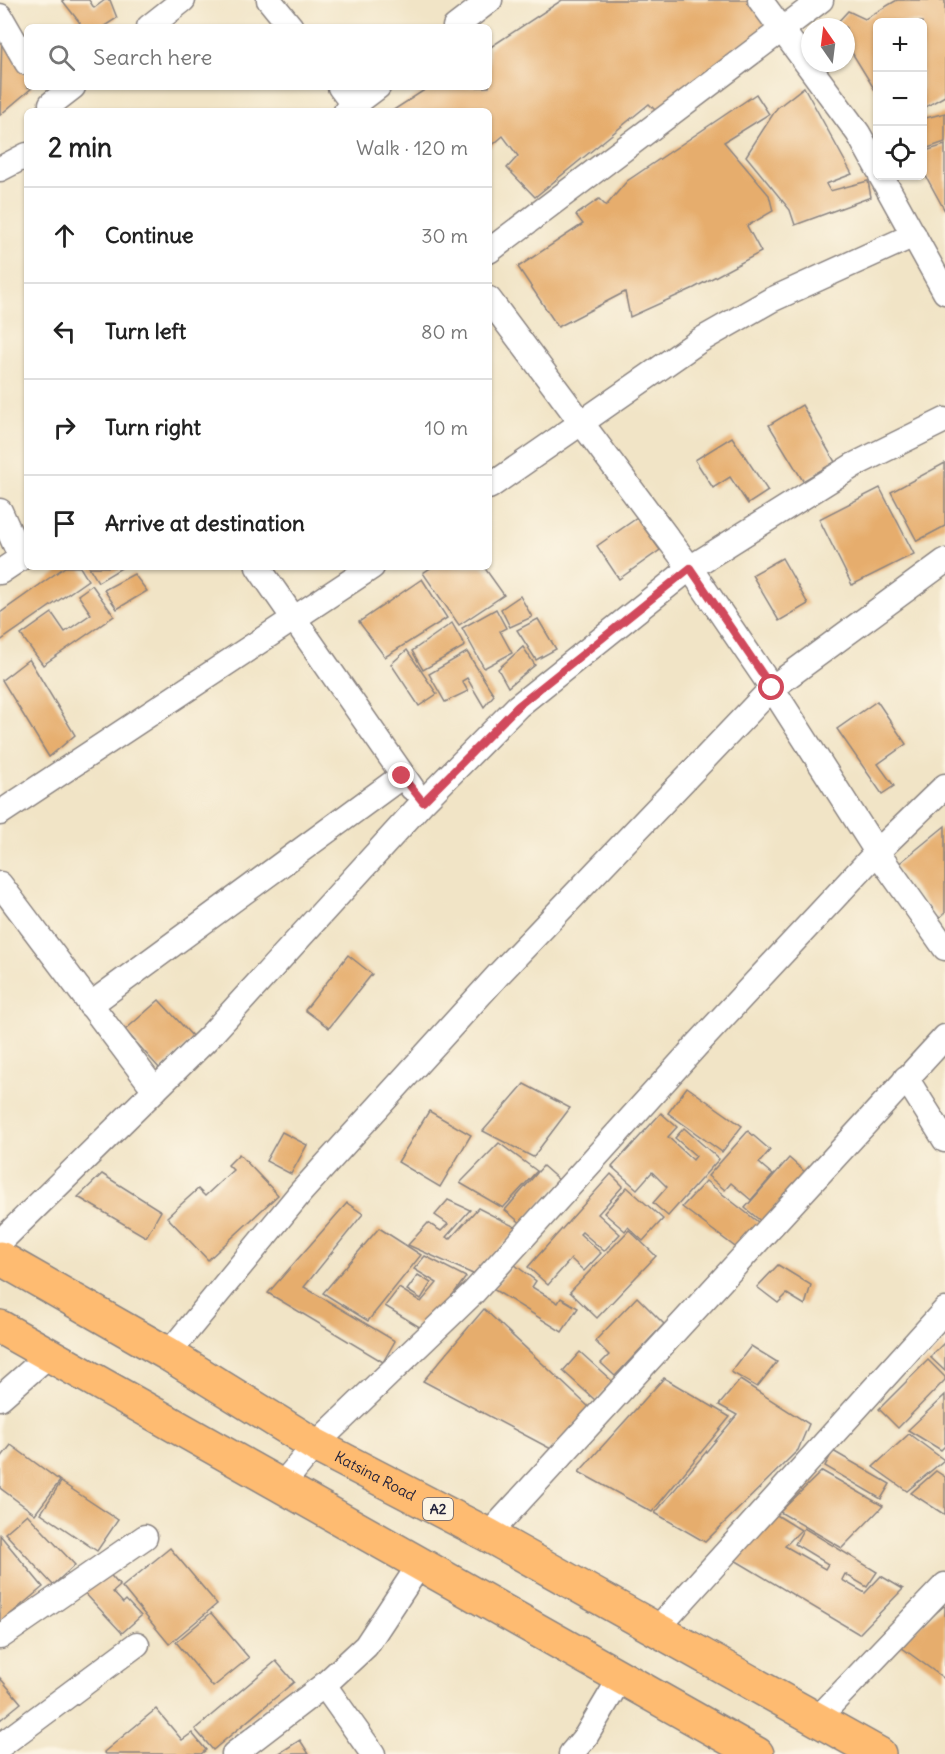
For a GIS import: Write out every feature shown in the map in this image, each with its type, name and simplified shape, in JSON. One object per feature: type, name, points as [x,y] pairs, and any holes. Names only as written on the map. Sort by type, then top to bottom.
[{"type":"highway","name":"Katsina Road","points":[[0,1258],[168,1354],[315,1445],[488,1535],[879,1754]]},
{"type":"highway","points":[[0,1327],[757,1754]]},
{"type":"street","points":[[153,24],[183,0]]},
{"type":"street","points":[[269,0],[289,24]]},
{"type":"street","points":[[459,24],[490,0]]},
{"type":"street","points":[[760,0],[858,133],[873,160]]},
{"type":"street","points":[[492,249],[821,0]]},
{"type":"street","points":[[0,16],[24,58]]},
{"type":"street","points":[[48,101],[68,90]]},
{"type":"street","points":[[342,90],[352,108]]},
{"type":"street","points":[[354,108],[375,90]]},
{"type":"street","points":[[0,169],[24,157]]},
{"type":"street","points":[[883,180],[945,292]]},
{"type":"street","points":[[492,485],[699,341],[771,300],[914,235]]},
{"type":"street","points":[[492,303],[584,422],[690,568],[772,688],[877,852],[945,948]]},
{"type":"street","points":[[0,1242],[208,1038],[423,802],[518,706],[690,568],[854,465],[945,420]]},
{"type":"street","points":[[0,511],[24,556],[0,573]]},
{"type":"street","points":[[168,1354],[301,1192],[498,975],[772,688],[945,561]]},
{"type":"street","points":[[260,570],[402,776],[423,802]]},
{"type":"street","points":[[0,813],[368,570]]},
{"type":"street","points":[[90,1005],[402,776]]},
{"type":"street","points":[[281,1486],[315,1445],[473,1293],[696,1046],[877,852],[945,786]]},
{"type":"street","points":[[0,884],[155,1090]]},
{"type":"street","points":[[488,1535],[945,1037]]},
{"type":"street","points":[[906,1078],[945,1140]]},
{"type":"street","points":[[657,1629],[945,1310]]},
{"type":"street","points":[[0,1398],[48,1355]]},
{"type":"street","points":[[0,1638],[145,1537]]},
{"type":"street","points":[[234,1754],[324,1685],[366,1646],[420,1564]]},
{"type":"street","points":[[818,1719],[945,1585]]},
{"type":"street","points":[[0,1746],[137,1644]]},
{"type":"street","points":[[570,1754],[586,1736],[621,1677]]},
{"type":"street","points":[[324,1685],[373,1754]]},
{"type":"building","points":[[62,0],[89,0],[94,8],[105,0],[110,0],[117,18],[108,24],[80,23]]},
{"type":"building","points":[[562,0],[747,0],[773,28],[657,112],[649,104],[535,197],[507,168],[518,156],[503,136],[492,145],[492,108],[397,108],[424,90],[492,90],[492,46]]},
{"type":"building","points":[[897,0],[945,0],[945,96],[927,106],[927,18],[873,18],[873,87],[855,58],[855,18],[842,18],[848,11],[865,19]]},
{"type":"building","points":[[2,32],[24,72],[24,90],[29,90],[0,115]]},
{"type":"building","points":[[804,87],[852,174],[826,184],[830,191],[868,181],[871,197],[795,225],[790,210],[746,156],[777,108]]},
{"type":"building","points":[[756,94],[769,114],[724,142],[769,195],[773,211],[747,226],[761,252],[694,288],[630,317],[625,292],[558,327],[518,267],[583,224],[576,215],[599,199],[606,206],[627,181]]},
{"type":"building","points":[[945,113],[945,142],[927,148],[927,126],[927,118]]},
{"type":"building","points":[[945,145],[945,211],[927,178],[927,150]]},
{"type":"building","points":[[802,405],[835,462],[803,481],[769,425]]},
{"type":"building","points":[[732,437],[768,491],[748,504],[730,477],[713,488],[695,460]]},
{"type":"building","points":[[945,463],[945,526],[917,541],[891,492]]},
{"type":"building","points":[[880,488],[914,554],[852,585],[819,519]]},
{"type":"building","points":[[637,518],[660,550],[619,579],[597,546]]},
{"type":"building","points":[[782,558],[808,604],[779,621],[752,575]]},
{"type":"building","points":[[61,570],[82,570],[88,580],[0,641],[0,613]]},
{"type":"building","points":[[91,570],[118,570],[98,582]]},
{"type":"building","points":[[428,570],[486,570],[504,595],[459,625],[423,573]]},
{"type":"building","points":[[134,574],[147,591],[117,609],[104,590]]},
{"type":"building","points":[[422,579],[447,618],[385,657],[359,622]]},
{"type":"building","points":[[92,585],[114,616],[43,665],[21,635],[52,613],[65,632],[91,614],[78,595]]},
{"type":"building","points":[[520,596],[532,617],[510,627],[501,609]]},
{"type":"building","points":[[496,609],[506,628],[500,631],[512,653],[484,668],[462,628]]},
{"type":"building","points":[[538,619],[556,649],[536,660],[517,630]]},
{"type":"building","points":[[452,623],[465,646],[423,670],[412,651]]},
{"type":"building","points":[[523,647],[535,665],[508,687],[498,669]]},
{"type":"building","points":[[407,650],[437,694],[419,706],[391,664]]},
{"type":"building","points":[[467,652],[494,695],[484,707],[467,678],[462,681],[468,691],[445,702],[429,674]]},
{"type":"building","points":[[29,659],[75,735],[49,757],[2,680]]},
{"type":"building","points":[[877,701],[906,744],[878,764],[894,786],[882,794],[837,729]]},
{"type":"building","points":[[945,826],[945,913],[939,918],[896,866]]},
{"type":"building","points":[[348,955],[372,974],[329,1028],[305,1010]]},
{"type":"building","points":[[159,1000],[194,1038],[160,1069],[125,1030]]},
{"type":"building","points":[[524,1084],[570,1108],[533,1157],[483,1131]]},
{"type":"building","points":[[687,1087],[742,1126],[722,1152],[668,1113]]},
{"type":"building","points":[[429,1111],[471,1135],[440,1187],[398,1162]]},
{"type":"building","points":[[661,1113],[677,1127],[668,1137],[693,1160],[696,1156],[675,1138],[684,1128],[719,1159],[668,1216],[653,1203],[667,1187],[652,1172],[637,1189],[612,1167]]},
{"type":"building","points":[[748,1131],[770,1150],[759,1163],[773,1175],[751,1200],[731,1183],[725,1190],[708,1176]]},
{"type":"building","points":[[282,1132],[307,1145],[291,1174],[266,1161]]},
{"type":"building","points":[[499,1143],[537,1171],[503,1208],[460,1183]]},
{"type":"building","points":[[239,1154],[278,1195],[208,1260],[167,1217],[198,1189],[205,1196],[233,1170],[228,1165]]},
{"type":"building","points":[[789,1158],[806,1173],[763,1223],[745,1208]]},
{"type":"building","points":[[543,1166],[560,1181],[522,1224],[505,1210]]},
{"type":"building","points":[[102,1174],[161,1211],[146,1237],[78,1197]]},
{"type":"building","points":[[611,1174],[623,1186],[598,1214],[620,1234],[604,1251],[582,1232],[580,1234],[601,1253],[584,1271],[571,1259],[548,1285],[528,1267]]},
{"type":"building","points":[[706,1181],[763,1226],[738,1249],[682,1207]]},
{"type":"building","points":[[627,1187],[663,1219],[643,1241],[628,1227],[625,1231],[604,1213]]},
{"type":"building","points":[[448,1200],[470,1210],[446,1237],[450,1239],[478,1208],[519,1229],[473,1274],[408,1245],[428,1223],[441,1231],[448,1224],[435,1215]]},
{"type":"building","points":[[347,1203],[363,1214],[304,1287],[395,1341],[383,1362],[268,1293]]},
{"type":"building","points":[[379,1228],[421,1255],[368,1321],[323,1293]]},
{"type":"building","points":[[629,1230],[656,1256],[597,1318],[570,1292]]},
{"type":"building","points":[[425,1256],[466,1277],[426,1331],[385,1306],[399,1288],[421,1302],[437,1283],[414,1269]]},
{"type":"building","points":[[515,1265],[536,1281],[532,1287],[558,1303],[561,1298],[578,1308],[562,1332],[493,1289]]},
{"type":"building","points":[[778,1265],[811,1285],[805,1305],[787,1294],[778,1303],[757,1287]]},
{"type":"building","points":[[418,1275],[431,1283],[421,1299],[407,1290]]},
{"type":"building","points":[[637,1297],[664,1324],[615,1376],[601,1363],[609,1355],[595,1341]]},
{"type":"building","points":[[484,1309],[590,1408],[553,1450],[423,1381]]},
{"type":"building","points":[[945,1342],[945,1371],[930,1357]]},
{"type":"building","points":[[751,1346],[777,1362],[757,1387],[731,1372]]},
{"type":"building","points":[[580,1352],[612,1381],[595,1400],[563,1371]]},
{"type":"building","points":[[928,1360],[945,1377],[945,1380],[898,1428],[879,1409]]},
{"type":"building","points":[[664,1378],[730,1417],[652,1512],[579,1472]]},
{"type":"building","points":[[740,1380],[809,1424],[798,1450],[705,1542],[655,1513],[737,1415],[719,1405]]},
{"type":"building","points":[[945,1395],[945,1446],[941,1450],[908,1430]]},
{"type":"building","points":[[909,1434],[944,1460],[907,1491],[873,1467]]},
{"type":"building","points":[[11,1445],[60,1481],[35,1514],[0,1488],[0,1459]]},
{"type":"building","points":[[833,1451],[890,1484],[881,1499],[825,1466]]},
{"type":"building","points":[[822,1471],[883,1506],[842,1548],[780,1512]]},
{"type":"building","points":[[936,1471],[945,1477],[945,1515],[911,1493]]},
{"type":"building","points":[[61,1482],[118,1520],[97,1551],[41,1513]]},
{"type":"building","points":[[27,1514],[75,1565],[53,1585],[5,1533]]},
{"type":"building","points":[[775,1514],[801,1530],[785,1546],[825,1569],[828,1564],[795,1544],[804,1528],[877,1572],[867,1587],[845,1574],[842,1580],[865,1593],[881,1576],[903,1589],[859,1634],[733,1559]]},
{"type":"building","points":[[0,1535],[43,1587],[0,1623]]},
{"type":"building","points":[[170,1548],[217,1604],[169,1644],[122,1587]]},
{"type":"building","points":[[106,1570],[120,1586],[113,1592],[123,1603],[126,1600],[141,1616],[122,1633],[83,1591]]},
{"type":"building","points":[[945,1607],[945,1679],[898,1645]]},
{"type":"building","points":[[211,1613],[249,1658],[213,1687],[176,1642]]},
{"type":"building","points":[[276,1661],[294,1682],[213,1750],[195,1729]]},
{"type":"building","points":[[0,1678],[21,1703],[0,1720]]},
{"type":"building","points":[[156,1709],[182,1740],[192,1733],[206,1750],[201,1754],[106,1754],[104,1752]]},
{"type":"building","points":[[300,1740],[309,1754],[278,1754]]},
{"type":"route","points":[[402,776],[423,802],[518,706],[690,568],[772,688]]}]
